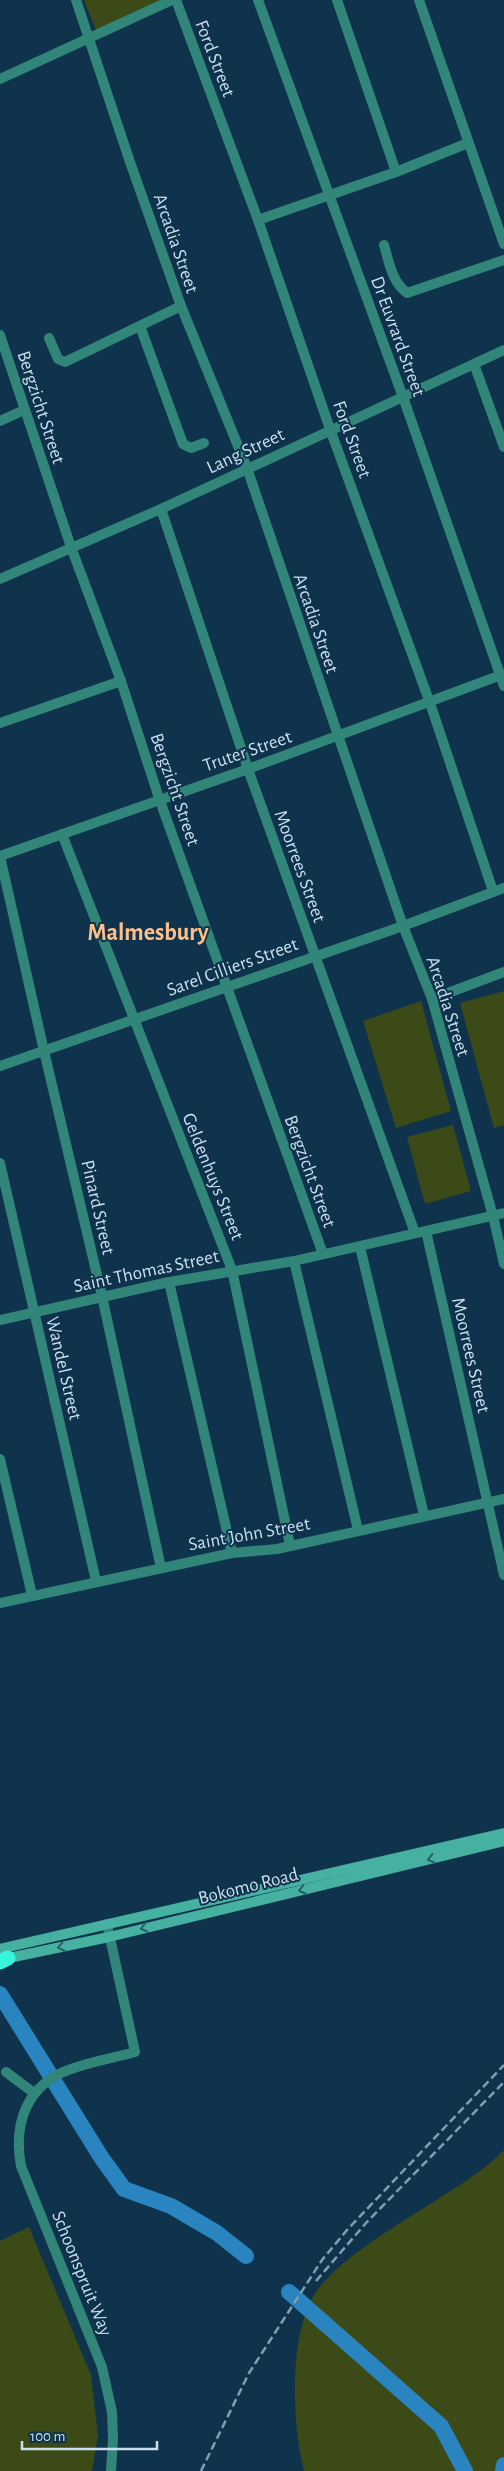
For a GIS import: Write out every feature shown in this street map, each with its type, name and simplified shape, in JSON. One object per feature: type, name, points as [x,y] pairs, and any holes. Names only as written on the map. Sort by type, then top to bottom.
[{"type":"main road","name":"Bokomo Road","points":[[2,1957],[106,1924],[504,1833]]},
{"type":"main road","name":"Bokomo Road","points":[[2,1957],[109,1937],[504,1841]]},
{"type":"street","name":"Arcadia Street","points":[[76,0],[90,37],[130,162],[181,306],[247,468],[403,926],[432,999],[493,1216],[504,1264]]},
{"type":"street","points":[[0,79],[172,0]]},
{"type":"street","name":"Ford Street","points":[[176,0],[258,220],[330,429],[430,703],[494,892]]},
{"type":"street","name":"Dr Euvrard Street","points":[[258,0],[403,397],[503,679]]},
{"type":"street","points":[[337,0],[396,172]]},
{"type":"street","points":[[419,0],[504,244]]},
{"type":"street","points":[[258,220],[328,194],[396,172],[468,143]]},
{"type":"street","points":[[384,245],[394,276],[399,286],[407,293],[504,260]]},
{"type":"street","points":[[49,338],[58,358],[65,362],[181,306]]},
{"type":"street","points":[[140,326],[183,444],[191,448],[204,443]]},
{"type":"street","name":"Bergzicht Street","points":[[0,335],[71,547],[121,681],[159,798],[323,1254]]},
{"type":"street","name":"Lang Street","points":[[0,579],[161,509],[330,429],[504,350]]},
{"type":"street","points":[[474,364],[504,447]]},
{"type":"street","points":[[0,421],[24,410]]},
{"type":"street","name":"Moorrees Street","points":[[161,509],[248,769],[315,955],[420,1232],[488,1503],[504,1575]]},
{"type":"street","name":"Truter Street","points":[[0,856],[159,798],[248,769],[430,703],[503,679]]},
{"type":"street","points":[[0,723],[121,681]]},
{"type":"street","name":"Geldenhuys Street","points":[[62,834],[232,1270],[290,1545]]},
{"type":"street","name":"Pinard Street","points":[[0,856],[102,1296],[161,1568]]},
{"type":"street","name":"Sarel Cilliers Street","points":[[0,1066],[403,926],[504,888]]},
{"type":"street","points":[[432,999],[504,972]]},
{"type":"street","name":"Wandel Street","points":[[0,1163],[96,1582]]},
{"type":"street","name":"Saint Thomas Street","points":[[0,1320],[169,1282],[232,1270],[294,1262],[504,1213]]},
{"type":"street","points":[[360,1247],[424,1515]]},
{"type":"street","points":[[294,1262],[358,1530]]},
{"type":"street","points":[[169,1282],[232,1553]]},
{"type":"street","points":[[0,1459],[32,1595]]},
{"type":"street","name":"Saint John Street","points":[[0,1603],[232,1553],[276,1550],[290,1545],[424,1515],[504,1499]]},
{"type":"street","points":[[106,1924],[109,1937]]},
{"type":"street","name":"Schoonspruit Way","points":[[109,1937],[135,2052],[68,2070],[43,2085],[34,2093],[24,2114],[19,2131],[18,2146],[21,2166],[102,2367],[112,2412],[111,2471]]},
{"type":"street","points":[[6,2072],[34,2093]]},
{"type":"green space","points":[[84,0],[166,0],[97,33]]},
{"type":"green space","points":[[504,991],[504,1125],[494,1128],[460,1003]]},
{"type":"green space","points":[[421,1001],[451,1111],[396,1128],[363,1021]]},
{"type":"green space","points":[[453,1125],[471,1191],[425,1204],[407,1137]]},
{"type":"green space","points":[[504,2150],[504,2471],[304,2471],[297,2429],[295,2380],[301,2331],[307,2310],[316,2292],[352,2256],[467,2180]]},
{"type":"green space","points":[[29,2227],[91,2375],[98,2435],[92,2471],[0,2471],[0,2241]]},
{"type":"waterway","points":[[0,1994],[101,2157],[124,2189],[171,2206],[217,2233],[246,2256]]},
{"type":"waterway","points":[[289,2292],[441,2426],[465,2471]]},
{"type":"waterway","points":[[503,2471],[504,2465]]},
{"type":"railway","points":[[201,2471],[249,2373],[322,2260],[347,2230],[504,2065]]},
{"type":"railway","points":[[316,2281],[366,2223],[504,2082]]},
{"type":"district","name":"Malmesbury","points":[[148,932]]}]
